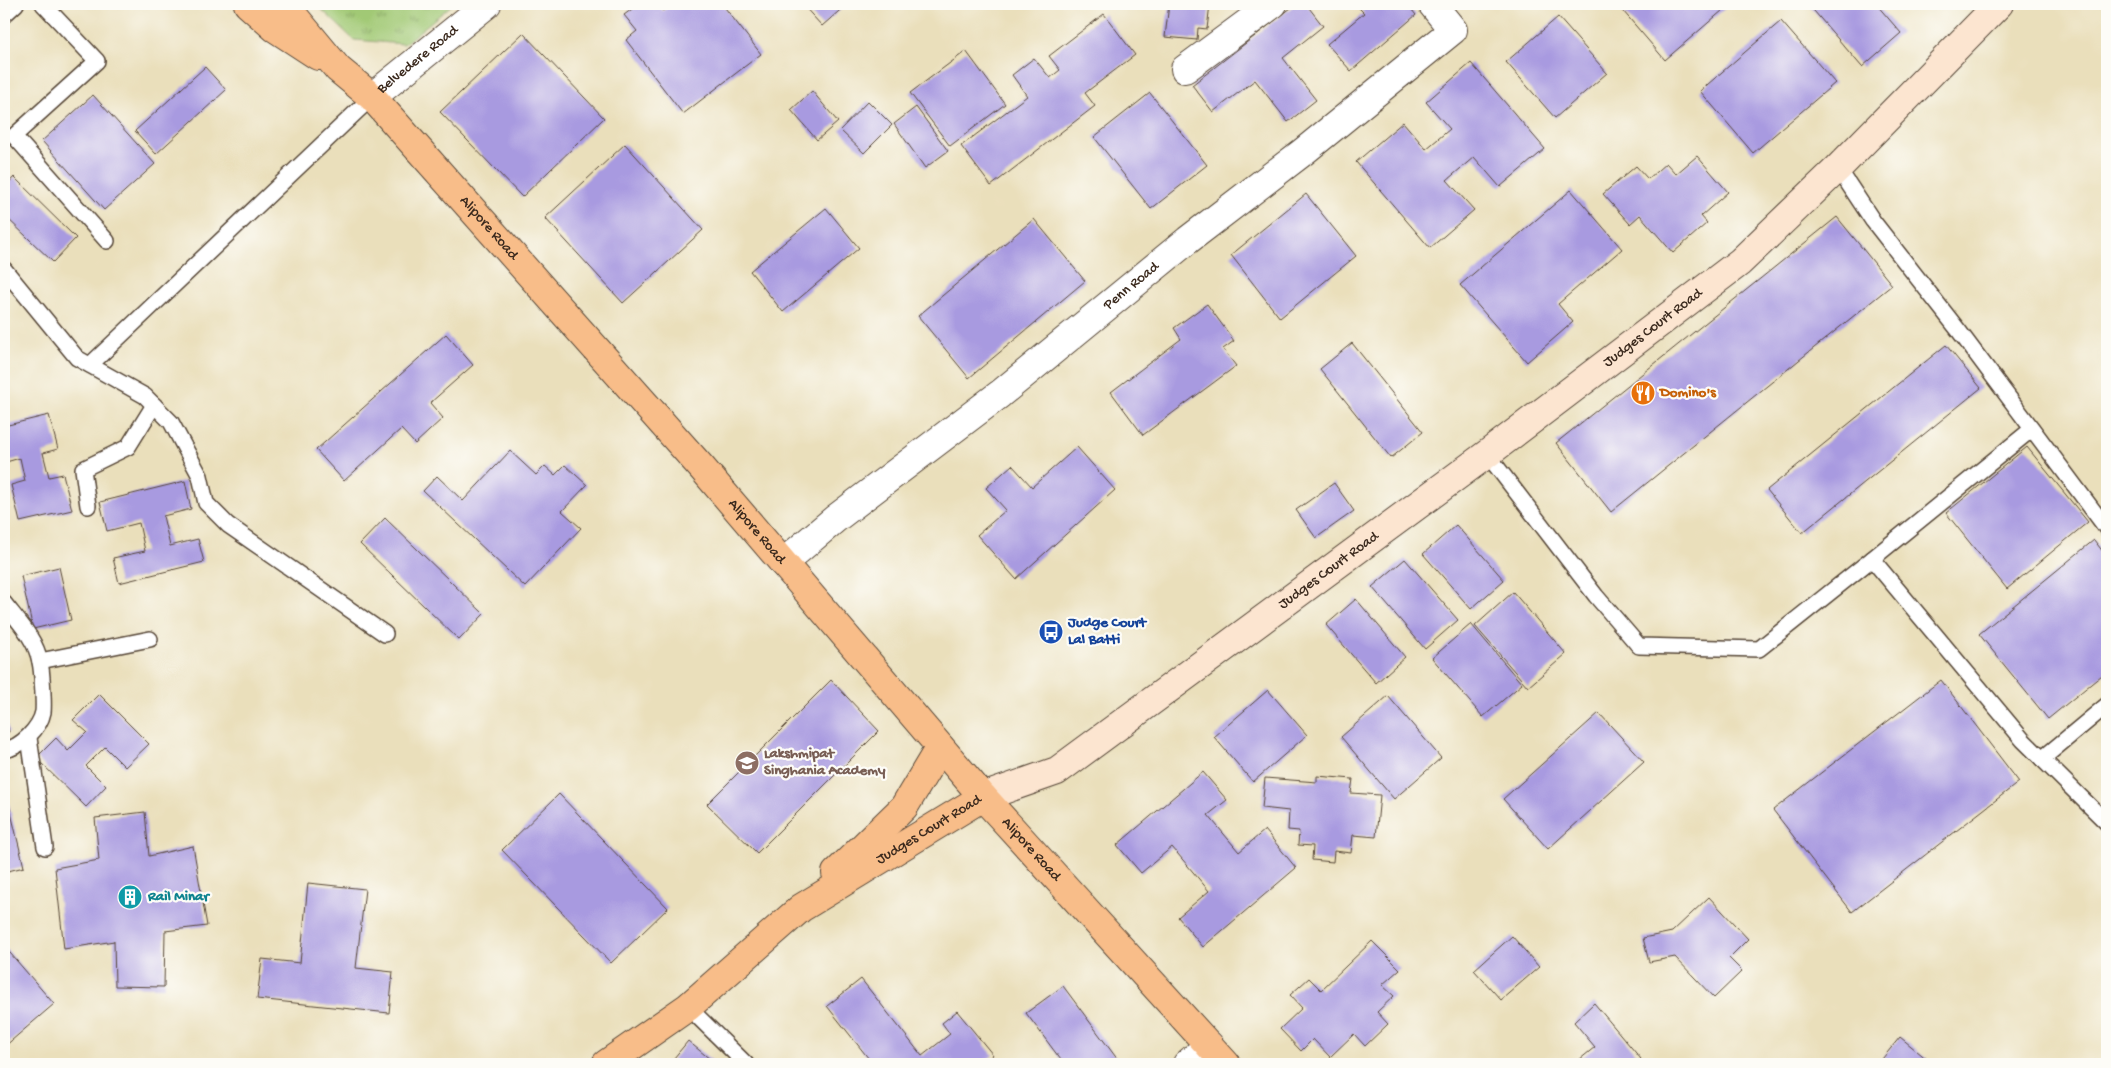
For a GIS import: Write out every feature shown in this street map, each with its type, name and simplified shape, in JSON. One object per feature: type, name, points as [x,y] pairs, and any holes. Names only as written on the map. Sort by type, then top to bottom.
[{"type":"highway","points":[[248,4],[275,28],[338,69]]},
{"type":"highway","name":"Alipore Road","points":[[284,4],[338,69],[372,97],[696,460],[983,797],[1217,1055]]},
{"type":"highway","points":[[801,908],[904,807],[940,747]]},
{"type":"highway","name":"Judges Court Road","points":[[606,1064],[688,1007],[801,908],[983,797]]},
{"type":"main road","name":"Judges Court Road","points":[[983,797],[1058,771],[1487,454],[1740,262],[1838,168],[1999,4]]},
{"type":"street","name":"Belvedere Road","points":[[372,97],[487,4]]},
{"type":"street","points":[[1185,69],[1273,4]]},
{"type":"street","name":"Penn Road","points":[[783,563],[835,519],[1000,394],[1188,240],[1303,152],[1454,30],[1432,4]]},
{"type":"street","points":[[1187,1064],[1217,1055]]},
{"type":"lane","points":[[4,15],[16,4]]},
{"type":"lane","points":[[43,4],[97,61],[14,136],[107,241]]},
{"type":"lane","points":[[90,365],[372,97]]},
{"type":"lane","points":[[1838,168],[1873,221],[1959,331],[2107,529]]},
{"type":"lane","points":[[4,270],[77,358],[144,396],[172,422],[200,476],[206,503],[211,509],[228,525],[385,634]]},
{"type":"lane","points":[[88,506],[83,469],[128,447],[154,405]]},
{"type":"lane","points":[[1487,454],[1596,596],[1639,646],[1759,649],[1872,560],[2032,429]]},
{"type":"lane","points":[[1872,560],[2023,740],[2107,823]]},
{"type":"lane","points":[[4,603],[27,632],[40,661],[43,712],[29,738],[9,750],[4,750]]},
{"type":"lane","points":[[40,661],[150,639]]},
{"type":"lane","points":[[2042,759],[2107,705]]},
{"type":"lane","points":[[29,738],[45,846]]},
{"type":"lane","points":[[688,1007],[746,1064]]},
{"type":"green space","points":[[316,4],[453,4],[404,44],[354,40]]},
{"type":"building","points":[[639,4],[658,4],[663,11],[673,4],[722,4],[761,54],[683,114],[626,40],[637,31],[624,15]]},
{"type":"building","points":[[802,4],[847,4],[822,26]]},
{"type":"building","points":[[1169,4],[1210,4],[1207,29],[1198,28],[1197,40],[1165,37]]},
{"type":"building","points":[[1296,4],[1306,4],[1323,26],[1283,58],[1316,100],[1288,122],[1255,80],[1213,112],[1192,85]]},
{"type":"building","points":[[1355,4],[1407,4],[1416,15],[1351,71],[1327,44],[1364,13]]},
{"type":"building","points":[[1617,4],[1730,4],[1665,60]]},
{"type":"building","points":[[1808,4],[1876,4],[1901,33],[1862,67]]},
{"type":"building","points":[[1104,14],[1135,55],[1085,93],[1095,106],[991,186],[961,146],[1027,96],[1012,75],[1034,58],[1050,78],[1060,70],[1049,56]]},
{"type":"building","points":[[1558,17],[1607,73],[1555,118],[1506,62]]},
{"type":"building","points":[[1781,21],[1835,83],[1753,153],[1700,91]]},
{"type":"building","points":[[523,33],[604,118],[522,197],[440,112]]},
{"type":"building","points":[[966,51],[1005,104],[950,146],[910,93]]},
{"type":"building","points":[[1471,63],[1545,149],[1500,187],[1474,157],[1447,180],[1474,210],[1430,248],[1356,162],[1403,122],[1426,149],[1450,129],[1426,102]]},
{"type":"building","points":[[205,67],[226,90],[156,154],[135,131]]},
{"type":"building","points":[[812,91],[838,122],[817,140],[791,110]]},
{"type":"building","points":[[1150,93],[1207,165],[1151,209],[1094,137]]},
{"type":"building","points":[[93,95],[155,164],[104,210],[42,141]]},
{"type":"building","points":[[868,101],[892,125],[864,153],[840,130]]},
{"type":"building","points":[[916,107],[948,151],[925,168],[894,124]]},
{"type":"building","points":[[625,144],[703,230],[623,303],[545,218]]},
{"type":"building","points":[[1697,156],[1728,192],[1701,216],[1707,223],[1673,253],[1640,215],[1630,224],[1603,194],[1636,166],[1648,179],[1666,163],[1676,174]]},
{"type":"building","points":[[14,177],[76,238],[53,262],[4,215],[4,188]]},
{"type":"building","points":[[1571,190],[1622,249],[1558,304],[1573,322],[1527,362],[1460,285]]},
{"type":"building","points":[[1306,194],[1356,256],[1280,318],[1231,255]]},
{"type":"building","points":[[826,208],[859,248],[783,312],[750,271]]},
{"type":"building","points":[[1837,217],[1892,285],[1611,512],[1556,443]]},
{"type":"building","points":[[1034,219],[1085,281],[969,378],[918,316]]},
{"type":"building","points":[[1207,304],[1234,341],[1223,349],[1236,366],[1143,435],[1111,392],[1181,339],[1174,328]]},
{"type":"building","points":[[446,334],[473,365],[430,403],[443,418],[415,444],[401,429],[344,481],[316,450]]},
{"type":"building","points":[[1352,343],[1423,432],[1391,458],[1320,369]]},
{"type":"building","points":[[1946,345],[1981,388],[1802,533],[1767,490]]},
{"type":"building","points":[[49,415],[58,449],[43,453],[49,477],[63,474],[72,510],[20,522],[11,485],[25,481],[20,458],[6,462],[4,426]]},
{"type":"building","points":[[1077,447],[1115,490],[1016,579],[977,535],[1006,510],[986,488],[1012,465],[1032,487]]},
{"type":"building","points":[[2027,447],[2088,522],[2007,589],[1946,513]]},
{"type":"building","points":[[510,451],[536,475],[545,466],[555,475],[565,465],[587,485],[562,511],[581,528],[525,587],[423,491],[437,476],[463,501]]},
{"type":"building","points":[[185,481],[191,509],[163,516],[170,546],[198,539],[204,562],[119,583],[113,558],[145,551],[139,523],[107,531],[100,502]]},
{"type":"building","points":[[1334,483],[1354,511],[1316,538],[1296,510]]},
{"type":"building","points":[[385,518],[484,614],[459,640],[360,544]]},
{"type":"building","points":[[1456,525],[1504,580],[1471,609],[1423,554]]},
{"type":"building","points":[[2094,540],[2107,557],[2107,671],[2048,719],[1979,634]]},
{"type":"building","points":[[1405,559],[1458,620],[1425,649],[1372,587]]},
{"type":"building","points":[[59,567],[71,620],[33,629],[21,576]]},
{"type":"building","points":[[1513,592],[1566,654],[1528,687],[1475,626]]},
{"type":"building","points":[[1356,599],[1405,657],[1376,683],[1326,625]]},
{"type":"building","points":[[1471,624],[1522,684],[1483,717],[1432,658]]},
{"type":"building","points":[[831,680],[879,731],[757,853],[707,804]]},
{"type":"building","points":[[1941,680],[2019,782],[1852,912],[1773,810]]},
{"type":"building","points":[[1268,690],[1307,735],[1253,782],[1214,737]]},
{"type":"building","points":[[99,694],[149,744],[125,767],[105,747],[86,766],[106,786],[86,807],[36,758],[56,738],[68,751],[87,732],[73,720]]},
{"type":"building","points":[[1388,696],[1441,758],[1394,799],[1341,737]]},
{"type":"building","points":[[4,711],[9,732],[4,733]]},
{"type":"building","points":[[1599,713],[1644,762],[1548,849],[1503,799]]},
{"type":"building","points":[[1203,772],[1227,800],[1208,815],[1239,852],[1265,830],[1296,868],[1203,947],[1178,917],[1209,891],[1172,847],[1141,873],[1117,845]]},
{"type":"building","points":[[1317,776],[1353,779],[1351,793],[1380,795],[1376,837],[1353,835],[1351,853],[1334,851],[1333,862],[1312,860],[1313,846],[1298,845],[1299,831],[1288,830],[1289,811],[1262,808],[1265,778],[1317,782]]},
{"type":"building","points":[[4,784],[24,867],[4,872]]},
{"type":"building","points":[[559,794],[668,908],[611,963],[502,850]]},
{"type":"building","name":"Rail Minar","points":[[145,812],[149,856],[193,846],[207,926],[165,931],[164,987],[115,986],[114,941],[64,949],[55,868],[99,860],[95,818]]},
{"type":"building","points":[[308,883],[365,889],[356,968],[393,972],[389,1013],[257,999],[262,959],[300,963]]},
{"type":"building","points":[[1709,897],[1748,939],[1729,958],[1742,971],[1714,998],[1675,957],[1649,962],[1643,938],[1672,932]]},
{"type":"building","points":[[1512,936],[1539,967],[1501,1000],[1474,970]]},
{"type":"building","points":[[1372,941],[1400,969],[1382,985],[1394,996],[1377,1012],[1388,1024],[1365,1046],[1354,1034],[1330,1057],[1313,1039],[1301,1051],[1280,1029],[1302,1008],[1290,995],[1309,978],[1321,990]]},
{"type":"building","points":[[4,946],[54,1004],[4,1047]]},
{"type":"building","points":[[861,979],[922,1056],[950,1034],[942,1023],[957,1011],[993,1055],[981,1064],[873,1064],[827,1006]]},
{"type":"building","points":[[1063,986],[1121,1064],[1064,1064],[1026,1013]]},
{"type":"building","points":[[1594,1003],[1641,1059],[1635,1064],[1574,1064],[1595,1047],[1574,1022]]},
{"type":"building","points":[[1900,1037],[1933,1064],[1878,1064]]},
{"type":"building","points":[[688,1041],[716,1064],[669,1064]]},
{"type":"place","name":"Domino's","points":[[1643,393]]},
{"type":"place","name":"Judge Court Lal Batti","points":[[1051,632]]},
{"type":"place","name":"Lakshmipat Singhania Academy","points":[[747,763]]},
{"type":"place","name":"Rail Minar","points":[[130,897]]}]
